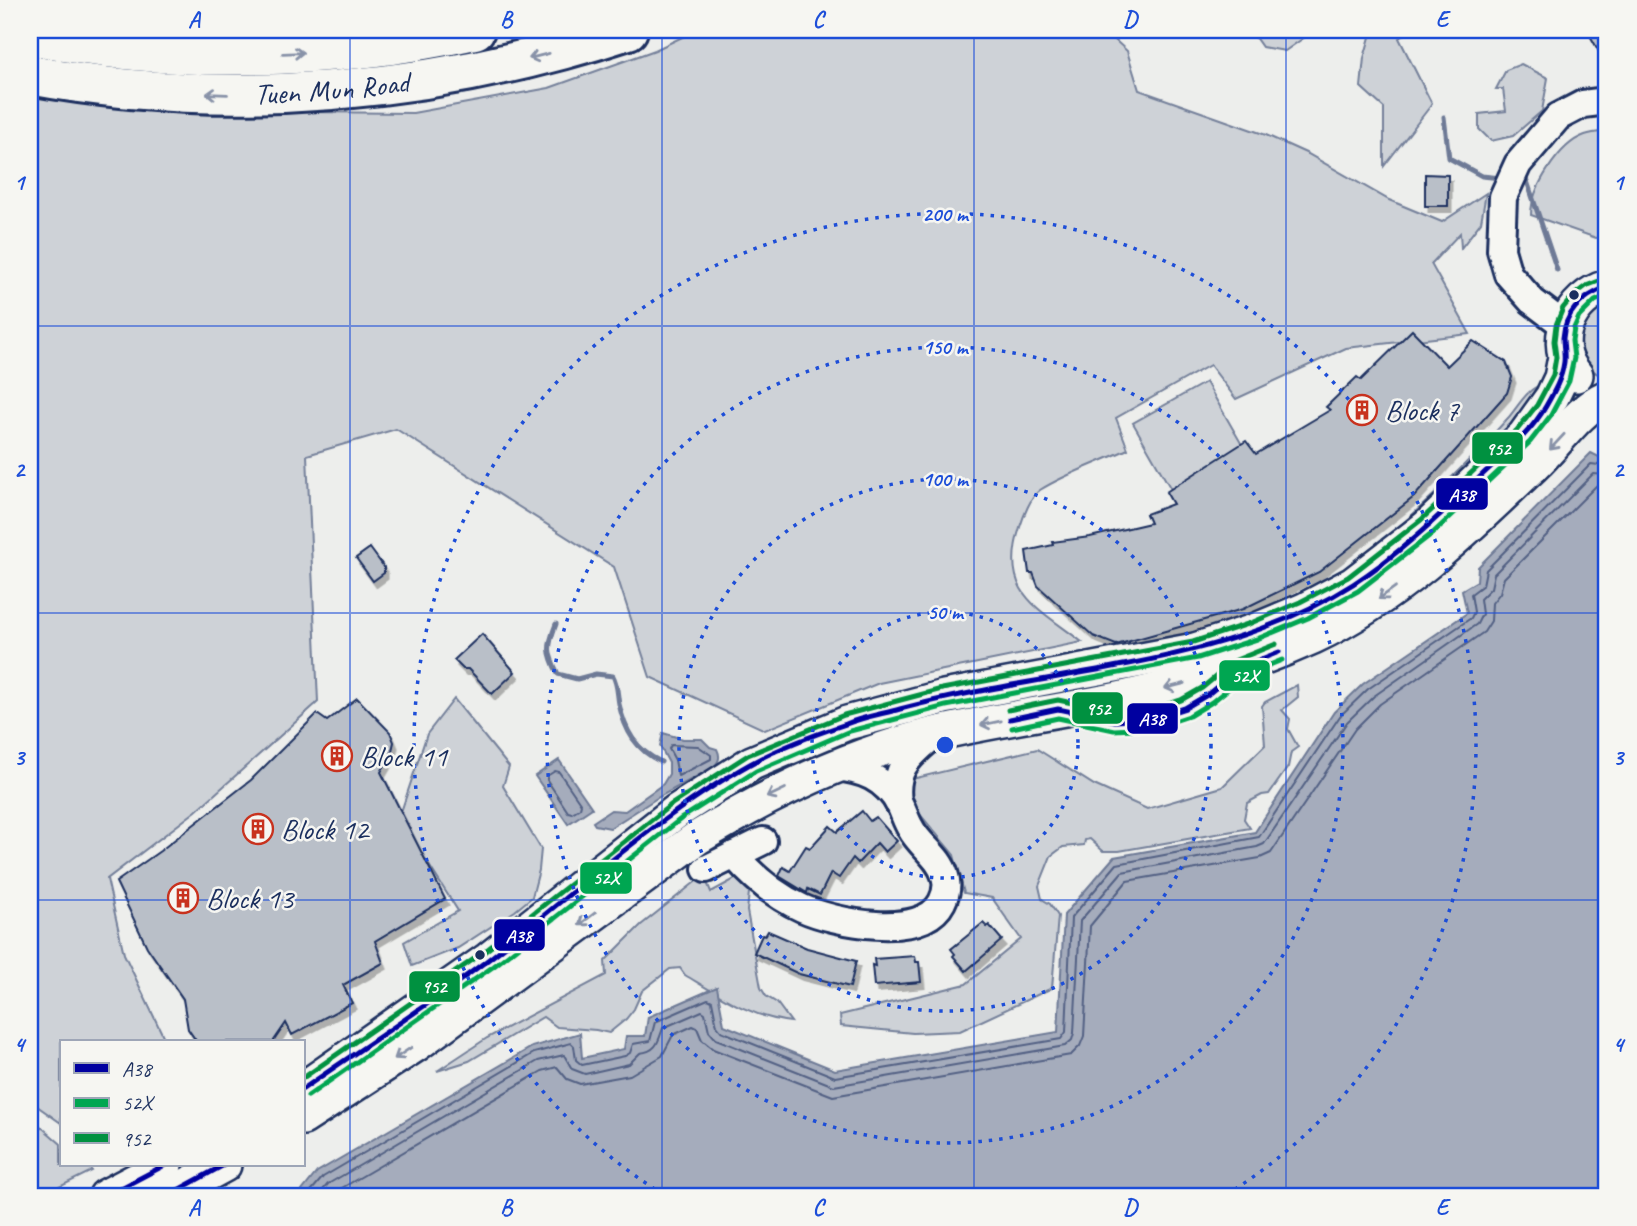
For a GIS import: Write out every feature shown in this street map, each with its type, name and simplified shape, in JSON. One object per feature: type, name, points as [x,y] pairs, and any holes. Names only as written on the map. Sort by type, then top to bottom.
[{"type":"highway","name":"Tuen Mun Road","points":[[30,36],[74,44],[135,50],[253,54],[302,53],[372,46],[475,30]]},
{"type":"highway","name":"Tuen Mun Road","points":[[30,75],[135,90],[181,93],[276,93],[348,89],[490,68],[583,45],[628,30]]},
{"type":"main road","points":[[304,1088],[489,959],[677,811],[752,763],[847,723],[943,697],[1195,650],[1254,631],[1304,610],[1353,584],[1427,527],[1524,436],[1552,397],[1561,378],[1571,313],[1580,301],[1591,293],[1607,287]]},
{"type":"main road","points":[[1565,341],[1572,371],[1584,383],[1607,395]]},
{"type":"main road","points":[[304,1117],[418,1044],[697,838],[768,797],[834,766],[876,751],[934,734],[1125,698],[1203,679],[1241,667],[1316,635],[1373,603],[1425,564],[1537,462],[1583,412],[1607,395]]},
{"type":"main road","points":[[106,1196],[163,1166]]},
{"type":"main road","points":[[167,1196],[222,1166]]},
{"type":"street","points":[[1565,341],[1544,312],[1508,274],[1501,250],[1503,197],[1518,164],[1558,117],[1583,104],[1607,101]]},
{"type":"street","points":[[734,855],[746,869],[779,895],[818,914],[867,924],[916,922],[930,916],[939,908],[947,883],[940,865],[912,831],[898,802],[896,786],[907,758],[934,734]]},
{"type":"street","points":[[834,766],[870,774],[898,802]]},
{"type":"street","points":[[706,869],[763,841]]},
{"type":"shaded area","points":[[697,30],[1104,30],[1127,51],[1139,90],[1266,135],[1308,154],[1389,200],[1442,222],[1486,193],[1481,222],[1461,248],[1460,233],[1431,264],[1470,334],[1346,348],[1236,399],[1210,365],[1116,418],[1128,449],[1050,484],[1037,493],[1028,507],[1015,549],[1014,568],[1018,583],[1037,607],[1082,642],[879,683],[765,730],[650,677],[614,567],[396,429],[307,455],[318,702],[196,811],[107,879],[124,954],[165,1040],[60,1040],[60,1122],[30,1101],[30,93],[185,111],[413,113],[549,88],[655,50]]},
{"type":"shaded area","points":[[1250,30],[1315,30],[1285,51],[1262,47]]},
{"type":"shaded area","points":[[1372,30],[1411,30],[1399,38],[1432,104],[1384,166],[1384,108],[1361,87],[1364,58]]},
{"type":"shaded area","points":[[1521,64],[1548,78],[1542,111],[1513,136],[1491,141],[1479,129],[1479,114],[1506,111],[1503,89],[1496,89],[1506,70]]},
{"type":"shaded area","points":[[1607,131],[1607,236],[1596,238],[1531,215],[1532,204],[1541,181],[1556,157],[1575,140],[1585,135]]},
{"type":"shaded area","points":[[1607,306],[1607,379],[1586,363],[1579,342],[1586,322]]},
{"type":"shaded area","points":[[1206,382],[1245,450],[1172,491],[1133,423]]},
{"type":"shaded area","points":[[1542,385],[1518,422],[1417,521],[1378,545],[1461,468],[1527,394]]},
{"type":"shaded area","points":[[1297,685],[1298,697],[1282,710],[1290,719],[1288,729],[1298,747],[1291,752],[1288,767],[1269,794],[1247,803],[1244,819],[1250,828],[1119,851],[1103,851],[1090,839],[1085,840],[1084,845],[1063,847],[1051,856],[1039,886],[1042,899],[1050,904],[1058,916],[1052,988],[960,1031],[913,1033],[841,1026],[840,1015],[966,984],[1021,939],[992,898],[964,893],[954,855],[913,806],[910,792],[912,779],[1037,749],[1094,785],[1147,809],[1222,787],[1265,745],[1262,706]]},
{"type":"shaded area","points":[[454,699],[509,767],[503,786],[541,849],[539,870],[532,897],[515,911],[458,948],[412,966],[404,942],[458,911],[399,818],[427,734]]},
{"type":"shaded area","points":[[744,874],[749,892],[747,911],[761,988],[791,1022],[749,1010],[685,975],[680,968],[670,969],[642,991],[634,1009],[609,1033],[557,1027],[543,1017],[469,1061],[437,1071],[487,1038],[606,975],[605,961],[641,925],[704,875],[711,892]]},
{"type":"shaded area","points":[[30,1117],[60,1143],[60,1166],[88,1166],[92,1171],[41,1196],[30,1196]]},
{"type":"water","points":[[1591,453],[1603,459],[1607,458],[1607,1196],[298,1196],[317,1172],[532,1047],[580,1033],[582,1058],[624,1049],[626,1036],[645,1036],[648,1017],[717,987],[724,1025],[835,1070],[1058,1032],[1064,915],[1114,857],[1255,832],[1334,712],[1363,684],[1467,613],[1462,590],[1477,581],[1478,567]]},
{"type":"water","points":[[663,733],[683,739],[702,739],[710,747],[717,749],[718,761],[714,767],[610,828],[595,825],[593,822],[611,810],[625,811],[663,784],[669,774],[669,763],[660,746]]},
{"type":"water","points":[[559,760],[592,808],[568,824],[535,776]]},
{"type":"building","points":[[1587,30],[1607,30],[1607,66]]},
{"type":"building","points":[[1425,174],[1448,175],[1448,206],[1425,206]]},
{"type":"building","points":[[1412,330],[1447,366],[1473,341],[1506,362],[1512,377],[1507,393],[1414,497],[1319,572],[1243,609],[1116,645],[1093,636],[1038,586],[1033,573],[1029,573],[1026,551],[1053,545],[1052,542],[1090,537],[1150,523],[1146,514],[1173,504],[1166,492],[1246,441],[1256,454],[1330,410],[1326,407],[1357,377],[1361,380]]},
{"type":"building","points":[[370,548],[384,567],[384,573],[373,581],[356,558]]},
{"type":"building","points":[[482,634],[515,672],[492,694],[468,669],[463,669],[454,660]]},
{"type":"building","points":[[357,698],[390,732],[394,742],[391,755],[381,772],[445,899],[375,941],[383,963],[343,985],[352,1003],[292,1035],[286,1023],[274,1040],[196,1040],[188,1029],[183,999],[147,947],[116,882],[251,780],[317,714],[327,721]]},
{"type":"building","points":[[862,811],[870,821],[876,817],[897,841],[885,852],[877,843],[858,863],[853,858],[839,878],[831,873],[820,895],[808,889],[807,893],[779,876],[783,867],[790,871],[806,846],[810,848],[830,826],[837,832]]},
{"type":"building","points":[[983,923],[987,927],[989,925],[1002,940],[966,971],[953,956],[955,954],[951,949]]},
{"type":"building","points":[[768,931],[807,948],[856,961],[850,987],[799,974],[754,953],[762,935],[765,936]]},
{"type":"building","points":[[915,956],[916,962],[919,962],[921,982],[874,986],[874,959]]},
{"type":"waterway","points":[[1444,117],[1449,158],[1482,176],[1501,178]]},
{"type":"waterway","points":[[1518,180],[1527,181],[1557,270]]},
{"type":"waterway","points":[[556,624],[549,649],[558,674],[577,679],[596,674],[613,676],[628,731],[645,752],[661,762]]},
{"type":"transit line","name":"952","points":[[304,1077],[484,952],[672,804],[748,755],[844,715],[942,689],[1193,642],[1251,623],[1348,577],[1421,520],[1517,430],[1537,405],[1553,375],[1556,325],[1563,308],[1586,286],[1604,279]]},
{"type":"transit line","name":"A38","points":[[304,1088],[470,973],[682,807],[772,753],[852,722],[900,709],[1132,663],[1247,634],[1301,612],[1353,584],[1420,533],[1532,426],[1549,401],[1561,374],[1564,328],[1571,312],[1590,295],[1607,287]]},
{"type":"transit line","name":"52X","points":[[308,1096],[494,966],[682,818],[756,771],[850,731],[946,706],[1198,658],[1257,639],[1308,618],[1358,591],[1433,533],[1530,442],[1551,415],[1569,381],[1574,358],[1574,328],[1579,317],[1595,301],[1607,296]]},
{"type":"transit line","name":"952","points":[[1008,710],[1058,700],[1116,712],[1149,710],[1181,700],[1202,688],[1236,660],[1276,644]]},
{"type":"transit line","name":"A38","points":[[1010,719],[1058,709],[1115,721],[1151,719],[1185,708],[1207,695],[1241,667],[1279,652]]},
{"type":"transit line","name":"52X","points":[[1012,728],[1058,718],[1114,730],[1153,728],[1189,716],[1212,702],[1245,675],[1282,660]]},
{"type":"transit line","name":"A38","points":[[106,1196],[163,1166]]},
{"type":"transit line","name":"A38","points":[[167,1196],[222,1166]]},
{"type":"place","name":"Block 7","points":[[1362,410]]},
{"type":"place","name":"Block 11","points":[[337,756]]},
{"type":"place","name":"Block 12","points":[[258,829]]},
{"type":"place","name":"Block 13","points":[[183,898]]}]
